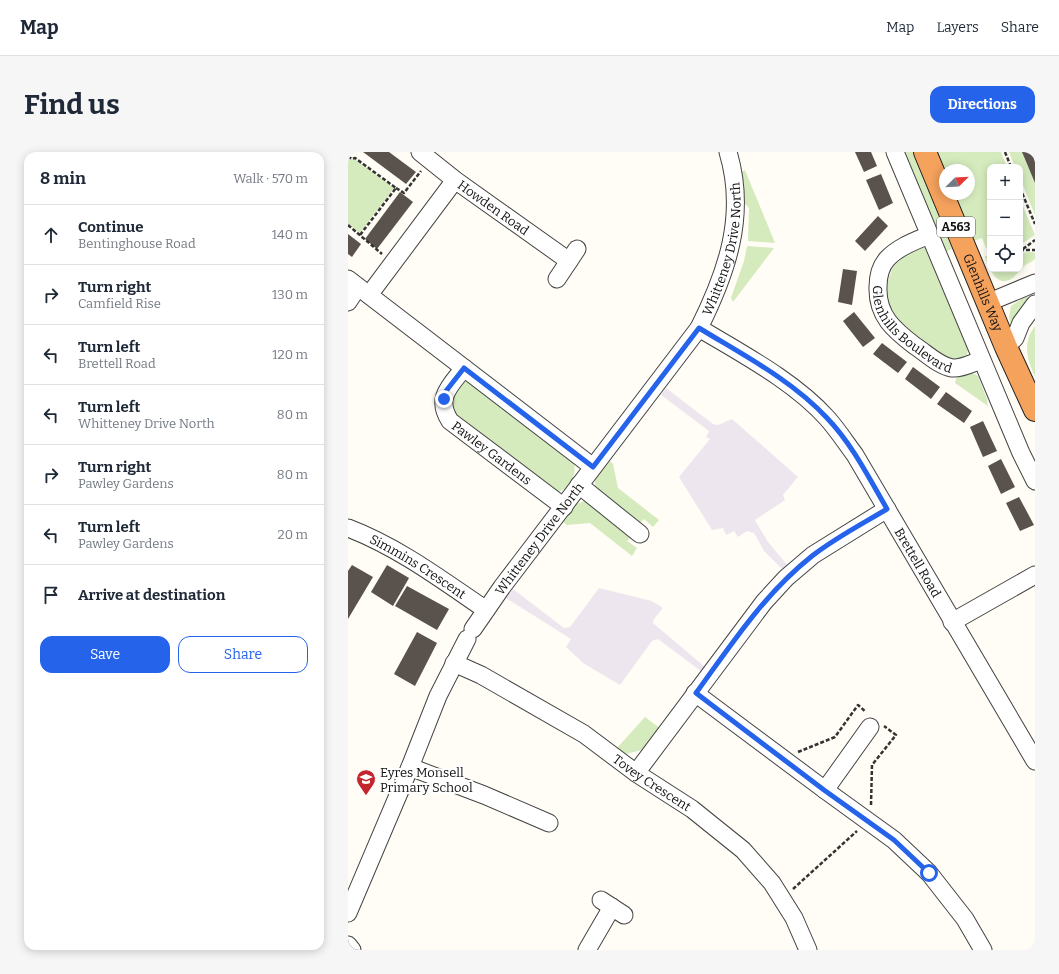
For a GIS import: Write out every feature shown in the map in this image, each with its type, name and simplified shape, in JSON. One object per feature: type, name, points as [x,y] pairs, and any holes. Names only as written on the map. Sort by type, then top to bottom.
[{"type":"highway","name":"Glenhills Way","points":[[925,152],[987,303],[1035,410]]},
{"type":"street","name":"Whitteney Drive North","points":[[348,913],[410,767],[438,696],[470,634],[486,610],[579,485],[699,328],[721,282],[733,240],[735,201],[733,177],[728,152]]},
{"type":"street","name":"Glenhills Boulevard","points":[[895,152],[981,360],[1021,453],[1035,481]]},
{"type":"street","name":"Howden Road","points":[[425,156],[455,180],[573,255],[557,279]]},
{"type":"street","points":[[348,302],[359,287],[393,263],[455,180]]},
{"type":"street","name":"Glenhills Boulevard","points":[[929,235],[900,249],[887,259],[882,267],[879,275],[878,295],[883,314],[896,332],[947,367],[962,367],[981,360]]},
{"type":"street","points":[[987,303],[1035,283]]},
{"type":"street","points":[[359,287],[593,467]]},
{"type":"street","points":[[1006,347],[1015,338],[1021,323],[1035,304]]},
{"type":"street","name":"Brettell Road","points":[[699,328],[762,367],[799,393],[827,418],[855,455],[1035,761]]},
{"type":"street","name":"Pawley Gardens","points":[[464,368],[446,391],[444,399],[446,414],[450,422],[564,507]]},
{"type":"street","points":[[579,485],[640,534]]},
{"type":"street","points":[[636,773],[764,602],[786,578],[813,555],[887,509]]},
{"type":"street","name":"Simmins Crescent","points":[[348,528],[372,537],[422,567],[486,610]]},
{"type":"street","points":[[952,622],[1035,574]]},
{"type":"street","name":"Tovey Crescent","points":[[454,663],[481,675],[584,734],[636,773],[692,809],[743,850],[772,883],[794,918],[808,950]]},
{"type":"street","points":[[696,693],[824,790],[894,840],[929,873],[965,920],[983,950]]},
{"type":"street","points":[[824,790],[870,727]]},
{"type":"street","points":[[410,767],[484,795],[549,823]]},
{"type":"street","points":[[587,950],[613,907]]},
{"type":"street","points":[[348,945],[352,950]]},
{"type":"path","points":[[1004,152],[1010,164]]},
{"type":"path","points":[[348,156],[352,159],[355,158],[404,193],[425,156]]},
{"type":"path","points":[[360,235],[396,188]]},
{"type":"path","points":[[1023,195],[1035,224]]},
{"type":"path","points":[[348,225],[393,263]]},
{"type":"path","points":[[1023,249],[1035,240]]},
{"type":"path","points":[[1023,250],[1035,250]]},
{"type":"shaded area","points":[[666,388],[713,424],[718,425],[732,419],[798,477],[783,495],[785,500],[755,520],[768,542],[789,567],[784,571],[764,551],[754,533],[747,531],[738,537],[734,531],[726,535],[723,528],[712,530],[679,477],[710,439],[706,437],[709,431],[661,395]]},
{"type":"shaded area","points":[[599,588],[652,601],[663,608],[654,619],[653,623],[705,667],[702,672],[658,639],[652,641],[620,685],[583,663],[566,647],[571,639],[506,598],[513,589],[564,628],[570,627]]},
{"type":"green space","points":[[901,152],[913,152],[952,249],[943,253]]},
{"type":"green space","points":[[935,152],[1001,152],[1006,164],[987,164],[987,248],[982,238],[974,241],[956,200],[975,200],[975,164],[940,164]]},
{"type":"green space","points":[[1009,152],[1022,152],[1035,183],[1035,215],[1023,185],[1023,164],[1014,164]]},
{"type":"green space","points":[[348,158],[356,160],[394,188],[360,233],[348,224]]},
{"type":"green space","points":[[745,170],[775,243],[748,241],[749,208],[745,204],[741,172]]},
{"type":"green space","points":[[1023,206],[1035,235],[1023,243]]},
{"type":"green space","points":[[747,246],[774,248],[733,302],[731,298],[744,261]]},
{"type":"green space","points":[[925,247],[968,349],[964,360],[950,362],[896,321],[889,309],[885,289],[893,267],[907,253]]},
{"type":"green space","points":[[1023,253],[1035,253],[1035,259],[1023,267]]},
{"type":"green space","points":[[992,272],[1019,272],[1013,278],[1006,281],[1001,281]]},
{"type":"green space","points":[[1026,296],[1030,301],[1011,327],[1009,317],[1011,306]]},
{"type":"green space","points":[[1035,326],[1035,377],[1028,357],[1027,345],[1028,339]]},
{"type":"green space","points":[[970,372],[978,376],[987,399],[988,406],[955,383],[957,376]]},
{"type":"green space","points":[[462,382],[470,382],[573,457],[575,469],[571,483],[563,490],[557,492],[455,413],[451,405],[453,388]]},
{"type":"green space","points":[[610,461],[613,464],[618,488],[659,520],[653,527],[644,519],[637,523],[595,488],[595,478]]},
{"type":"green space","points":[[585,501],[590,503],[629,534],[630,538],[627,541],[637,548],[632,556],[590,523],[567,525],[563,522],[576,504]]},
{"type":"green space","points":[[645,717],[661,729],[645,749],[626,754],[617,748]]},
{"type":"building","points":[[363,152],[389,152],[416,172],[406,184]]},
{"type":"building","points":[[855,152],[871,152],[877,166],[864,172]]},
{"type":"building","points":[[1022,152],[1035,152],[1035,183]]},
{"type":"building","points":[[881,174],[893,203],[879,210],[866,180]]},
{"type":"building","points":[[400,192],[413,202],[377,249],[365,239]]},
{"type":"building","points":[[878,216],[888,226],[865,251],[855,241]]},
{"type":"building","points":[[348,234],[361,244],[352,257],[348,254]]},
{"type":"building","points":[[843,269],[857,271],[852,305],[838,302]]},
{"type":"building","points":[[854,312],[875,338],[863,347],[843,321]]},
{"type":"building","points":[[882,343],[907,362],[898,373],[873,354]]},
{"type":"building","points":[[913,367],[940,387],[931,399],[905,379]]},
{"type":"building","points":[[946,392],[972,411],[964,423],[937,404]]},
{"type":"building","points":[[983,421],[997,451],[983,457],[970,427]]},
{"type":"building","points":[[1001,459],[1015,487],[1001,494],[988,466]]},
{"type":"building","points":[[1019,497],[1034,525],[1020,531],[1006,503]]},
{"type":"building","points":[[352,565],[373,577],[348,619],[348,571]]},
{"type":"building","points":[[387,565],[409,578],[393,606],[371,592]]},
{"type":"building","points":[[407,586],[449,609],[437,630],[395,606]]},
{"type":"building","points":[[417,632],[437,643],[415,686],[394,674]]},
{"type":"place","name":"Eyres Monsell Primary School","points":[[366,796]]},
{"type":"route","points":[[444,399],[446,391],[464,368],[593,467],[699,328],[762,367],[799,393],[827,418],[855,455],[887,509],[813,555],[786,578],[764,602],[696,693],[824,790],[894,840],[929,873]]}]
